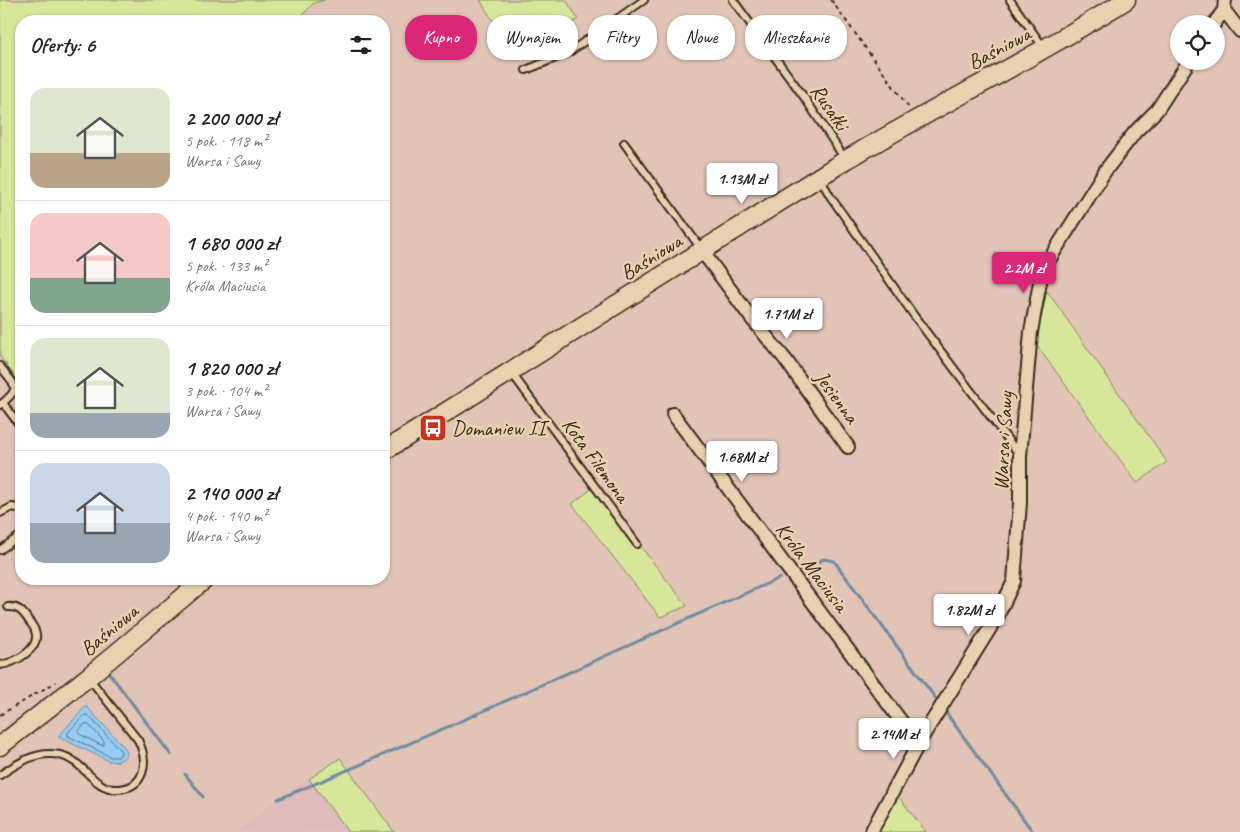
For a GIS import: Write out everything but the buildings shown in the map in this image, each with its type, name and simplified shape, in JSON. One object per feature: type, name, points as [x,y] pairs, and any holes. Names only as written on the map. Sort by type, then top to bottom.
[{"type":"main road","name":"Baśniowa","points":[[390,447],[819,176],[916,118],[1045,49],[1126,0]]},
{"type":"main road","name":"Baśniowa","points":[[0,746],[88,677],[198,585]]},
{"type":"street","points":[[1224,5],[1240,31]]},
{"type":"street","name":"Warsa i Sawy","points":[[871,832],[918,744],[997,617],[1014,580],[1020,503],[1020,456],[1031,332],[1042,271],[1106,170],[1135,132],[1157,110],[1183,70]]},
{"type":"street","name":"Jesienna","points":[[702,251],[752,319],[785,359],[848,447]]},
{"type":"street","name":"Króla Maciusia","points":[[673,414],[918,744]]},
{"type":"lane","points":[[526,70],[568,53],[644,0]]},
{"type":"lane","name":"Rusałki","points":[[733,0],[804,97],[846,160]]},
{"type":"lane","points":[[1010,0],[1045,49]]},
{"type":"lane","points":[[624,143],[702,251]]},
{"type":"lane","points":[[819,176],[830,196],[915,317],[1020,456]]},
{"type":"lane","points":[[0,366],[15,386],[12,396],[2,404],[15,420]]},
{"type":"lane","name":"Kota Filemona","points":[[510,371],[637,544]]},
{"type":"lane","points":[[0,513],[12,506],[15,507]]},
{"type":"lane","points":[[0,550],[15,539]]},
{"type":"lane","points":[[0,665],[16,660],[28,652],[34,644],[36,636],[36,631],[24,613],[17,608],[8,607]]},
{"type":"lane","points":[[0,775],[23,760],[46,754],[60,755],[72,760],[83,767],[98,783],[105,787],[116,789],[137,781],[143,773],[145,762],[138,740],[88,677]]},
{"type":"path","points":[[831,0],[911,111]]},
{"type":"path","points":[[0,715],[56,683]]},
{"type":"shaded area","points":[[309,779],[348,832],[236,832],[275,801]]},
{"type":"green space","points":[[0,0],[325,0],[314,3],[302,15],[15,15],[15,377],[0,356]]},
{"type":"green space","points":[[480,0],[566,0],[575,15],[489,15]]},
{"type":"green space","points":[[1047,291],[1167,462],[1137,483],[1035,343]]},
{"type":"green space","points":[[594,487],[687,606],[660,617],[572,504]]},
{"type":"green space","points":[[340,758],[394,832],[348,832],[309,779]]},
{"type":"green space","points":[[898,796],[926,832],[879,832]]},
{"type":"water","points":[[86,706],[125,748],[127,753],[122,760],[109,761],[58,737]]},
{"type":"waterway","points":[[796,571],[824,559],[834,561],[939,703]]},
{"type":"waterway","points":[[278,799],[468,718],[780,578]]},
{"type":"waterway","points":[[110,674],[171,755]]},
{"type":"waterway","points":[[944,710],[1033,832]]},
{"type":"waterway","points":[[185,774],[203,797]]},
{"type":"place","name":"Domaniew II","points":[[433,428]]}]
